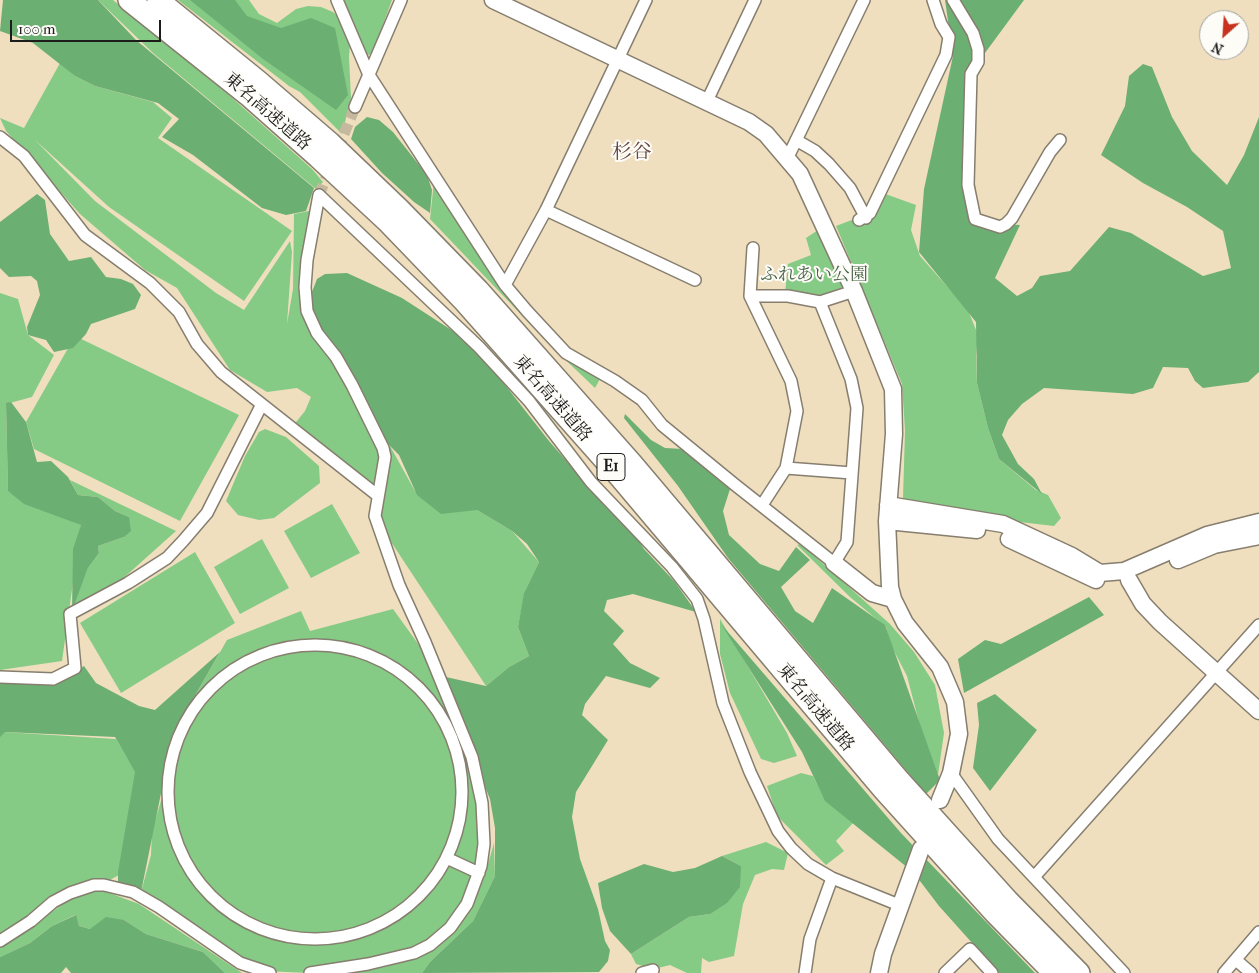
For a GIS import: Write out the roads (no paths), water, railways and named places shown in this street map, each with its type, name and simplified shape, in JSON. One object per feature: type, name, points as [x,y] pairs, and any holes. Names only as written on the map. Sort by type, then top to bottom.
[{"type":"highway","name":"東名高速道路","points":[[130,0],[248,95],[318,157],[387,221],[466,302],[620,477],[891,798],[989,906],[1054,973]]},
{"type":"highway","name":"東名高速道路","points":[[158,0],[259,82],[330,144],[399,208],[478,290],[633,465],[898,780],[1002,894],[1079,973]]},
{"type":"street","points":[[337,0],[369,75],[505,285],[566,353],[615,381],[642,400],[662,426],[834,563],[872,593],[893,599]]},
{"type":"street","points":[[355,106],[401,0]]},
{"type":"street","points":[[493,0],[749,122],[766,134],[800,174],[854,291],[893,389],[894,434],[888,513],[890,587],[893,599],[906,623],[940,667],[955,702],[959,734],[951,773],[940,800]]},
{"type":"street","points":[[505,285],[546,210],[646,0]]},
{"type":"street","points":[[707,102],[755,0]]},
{"type":"street","points":[[788,158],[864,0]]},
{"type":"street","points":[[796,140],[829,164],[850,188],[862,219],[870,212],[946,55],[949,37],[941,24],[933,0]]},
{"type":"street","points":[[953,0],[973,33],[978,49],[978,62],[971,74],[968,184],[975,219],[1000,226],[1006,224],[1012,218],[1050,152],[1060,140]]},
{"type":"street","points":[[0,137],[24,156],[85,235],[150,282],[179,312],[197,344],[221,372],[261,406],[377,495]]},
{"type":"street","points":[[310,973],[368,964],[414,952],[430,945],[450,928],[461,915],[479,873],[484,853],[482,803],[472,757],[425,642],[399,585],[374,516],[385,457],[380,439],[352,385],[336,357],[318,333],[307,311],[305,287],[307,260],[319,195],[378,254],[479,347],[530,401],[591,482],[672,567],[697,599],[704,619],[723,703],[750,772],[767,809],[778,832],[791,848],[808,864],[832,878],[899,905]]},
{"type":"street","points":[[546,210],[695,280]]},
{"type":"street","points":[[752,248],[750,296],[791,381],[797,411],[786,468],[762,505]]},
{"type":"street","points":[[750,296],[788,296],[820,302],[854,291]]},
{"type":"street","points":[[820,302],[853,388],[856,408],[847,542],[834,563]]},
{"type":"street","points":[[0,677],[53,679],[75,668],[70,614],[128,583],[167,558],[183,541],[207,513],[261,406]]},
{"type":"street","points":[[786,468],[852,473]]},
{"type":"street","points":[[888,513],[1003,524],[1072,556],[1100,573],[1124,571],[1207,535],[1259,522]]},
{"type":"street","points":[[888,513],[997,533],[1104,583],[1129,580],[1214,545],[1259,536]]},
{"type":"street","points":[[1129,580],[1143,604],[1154,616],[1259,711]]},
{"type":"street","points":[[1034,877],[1259,625]]},
{"type":"street","points":[[317,643],[349,647],[380,659],[404,674],[420,690],[434,709],[454,754],[460,778],[461,798],[451,860],[426,891],[410,906],[388,920],[364,930],[337,937],[287,937],[243,921],[227,911],[200,885],[178,849],[173,831],[167,783],[175,750],[194,706],[236,665],[259,653],[288,644],[317,643]]},
{"type":"street","points":[[951,773],[998,839],[1124,973]]},
{"type":"street","points":[[879,973],[883,954],[899,905],[921,849]]},
{"type":"street","points":[[451,860],[479,873]]},
{"type":"street","points":[[805,973],[810,939],[832,878]]},
{"type":"street","points":[[0,941],[31,921],[53,902],[70,892],[94,885],[104,886],[133,892],[160,906],[240,963],[270,973]]},
{"type":"street","points":[[1224,973],[1259,932]]},
{"type":"street","points":[[945,973],[970,949],[992,973]]},
{"type":"street","points":[[1236,960],[1251,973]]},
{"type":"tunnel","points":[[319,195],[355,107]]},
{"type":"district","name":"杉谷","points":[[632,153]]},
{"type":"park label","name":"ふれあい公園","points":[[814,276]]}]
